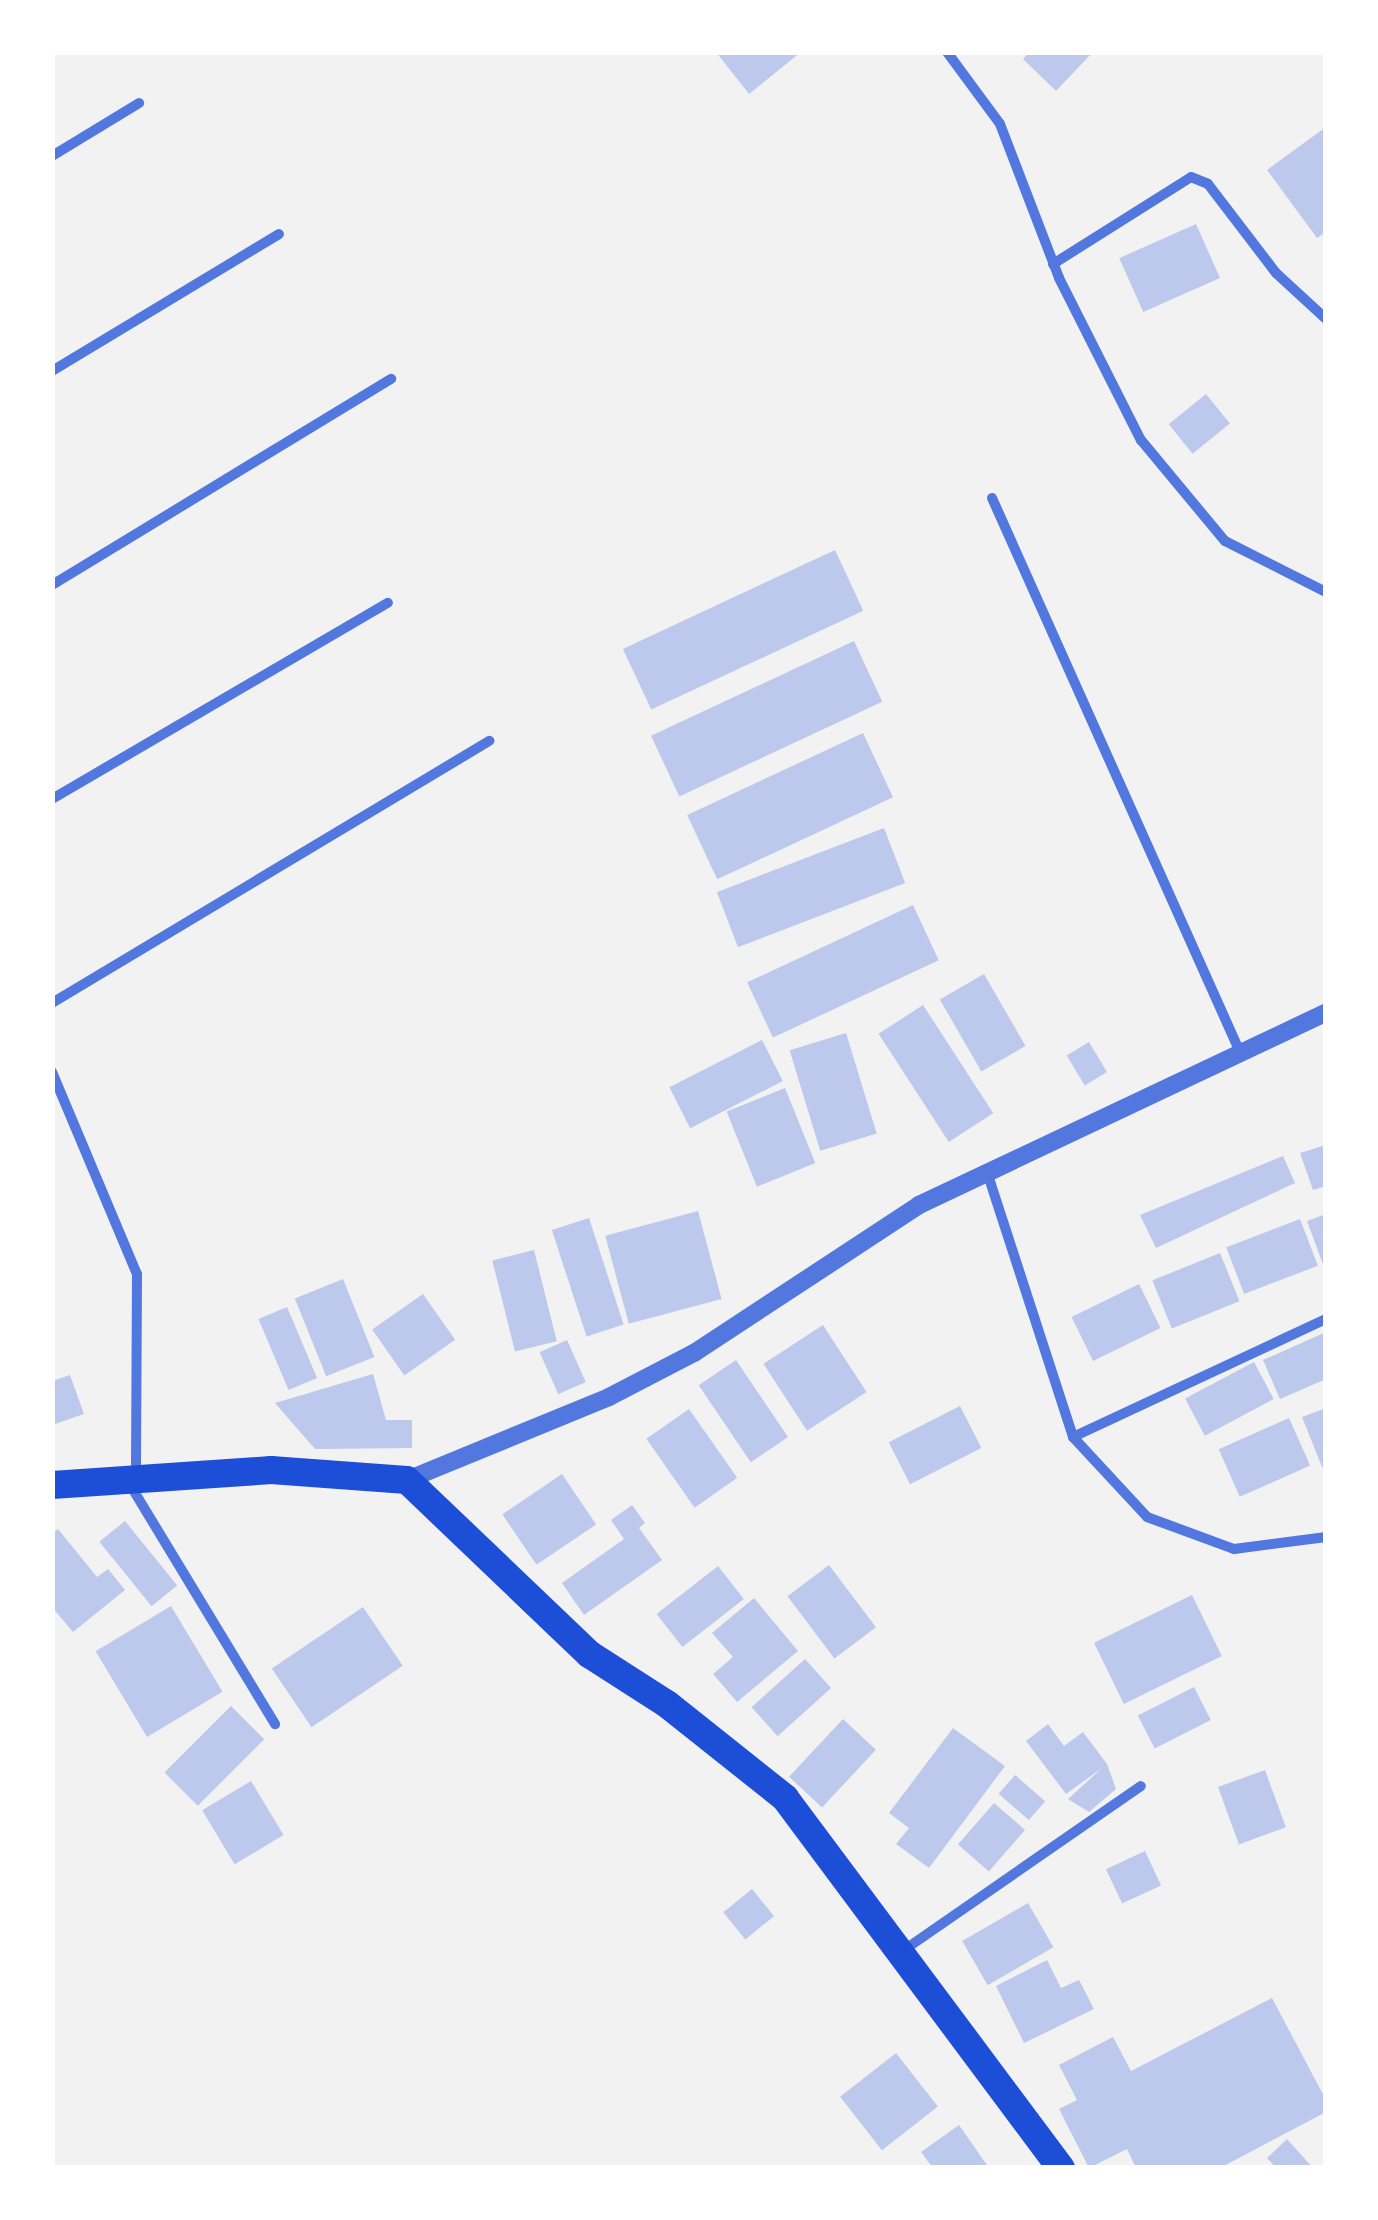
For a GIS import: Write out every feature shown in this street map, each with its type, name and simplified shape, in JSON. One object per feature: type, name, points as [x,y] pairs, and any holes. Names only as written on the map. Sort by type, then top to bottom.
[{"type":"highway","points":[[52,1485],[270,1470],[406,1480],[589,1654],[682,1716],[785,1798],[903,1950],[1061,2168]]},
{"type":"street","points":[[947,52],[1000,124],[1053,264],[1096,360],[1183,496],[1225,541],[1326,592]]},
{"type":"street","points":[[52,156],[139,103]]},
{"type":"street","points":[[1053,264],[1192,177],[1208,184],[1276,273],[1326,319]]},
{"type":"street","points":[[52,371],[278,234]]},
{"type":"street","points":[[52,585],[392,380]]},
{"type":"street","points":[[992,498],[1239,1050]]},
{"type":"street","points":[[52,799],[388,603]]},
{"type":"street","points":[[52,1004],[489,741]]},
{"type":"street","points":[[406,1480],[609,1397],[694,1354],[918,1205],[1239,1050],[1326,1014]]},
{"type":"street","points":[[52,1072],[137,1274],[132,1482],[275,1724]]},
{"type":"street","points":[[987,1172],[1073,1437],[1147,1516],[1234,1549],[1326,1538]]},
{"type":"street","points":[[1073,1437],[1326,1319]]},
{"type":"street","points":[[903,1950],[1141,1786]]},
{"type":"building","points":[[716,52],[801,52],[749,94]]},
{"type":"building","points":[[1029,52],[1093,52],[1056,91],[1023,59]]},
{"type":"building","points":[[1326,127],[1326,232],[1317,238],[1267,170]]},
{"type":"building","points":[[1196,224],[1220,278],[1143,312],[1119,258]]},
{"type":"building","points":[[1206,394],[1230,424],[1193,454],[1169,424]]},
{"type":"building","points":[[835,550],[863,611],[651,710],[623,649]]},
{"type":"building","points":[[854,641],[882,702],[679,796],[651,736]]},
{"type":"building","points":[[863,733],[893,797],[717,879],[687,815]]},
{"type":"building","points":[[884,828],[905,883],[738,947],[717,892]]},
{"type":"building","points":[[913,905],[939,960],[773,1038],[747,982]]},
{"type":"building","points":[[984,974],[1026,1046],[981,1071],[940,1000]]},
{"type":"building","points":[[923,1005],[993,1113],[949,1142],[879,1034]]},
{"type":"building","points":[[846,1033],[877,1133],[820,1151],[790,1050]]},
{"type":"building","points":[[762,1040],[783,1081],[690,1128],[669,1087]]},
{"type":"building","points":[[1089,1042],[1107,1072],[1085,1085],[1067,1055]]},
{"type":"building","points":[[785,1088],[815,1163],[757,1187],[727,1112]]},
{"type":"building","points":[[1326,1145],[1326,1186],[1313,1190],[1300,1153]]},
{"type":"building","points":[[1283,1156],[1295,1183],[1156,1248],[1140,1215]]},
{"type":"building","points":[[698,1211],[722,1299],[629,1324],[605,1236]]},
{"type":"building","points":[[1326,1214],[1326,1269],[1325,1270],[1307,1221]]},
{"type":"building","points":[[589,1218],[624,1325],[587,1337],[552,1230]]},
{"type":"building","points":[[1300,1219],[1318,1266],[1244,1294],[1226,1247]]},
{"type":"building","points":[[534,1250],[557,1341],[515,1352],[492,1260]]},
{"type":"building","points":[[1220,1253],[1239,1301],[1172,1329],[1152,1280]]},
{"type":"building","points":[[343,1279],[374,1357],[326,1376],[295,1298]]},
{"type":"building","points":[[1139,1284],[1160,1328],[1093,1361],[1072,1317]]},
{"type":"building","points":[[423,1294],[455,1340],[404,1375],[372,1330]]},
{"type":"building","points":[[287,1307],[317,1378],[289,1390],[258,1319]]},
{"type":"building","points":[[823,1325],[867,1392],[807,1431],[763,1364]]},
{"type":"building","points":[[1326,1332],[1326,1379],[1280,1399],[1263,1360]]},
{"type":"building","points":[[567,1340],[586,1382],[558,1394],[540,1352]]},
{"type":"building","points":[[736,1360],[788,1437],[751,1462],[699,1385]]},
{"type":"building","points":[[1254,1362],[1274,1399],[1205,1436],[1185,1399]]},
{"type":"building","points":[[373,1374],[386,1420],[412,1420],[412,1448],[315,1449],[275,1403]]},
{"type":"building","points":[[70,1375],[84,1414],[52,1425],[52,1381]]},
{"type":"building","points":[[960,1406],[981,1448],[910,1484],[889,1442]]},
{"type":"building","points":[[1326,1408],[1326,1466],[1322,1467],[1302,1417]]},
{"type":"building","points":[[689,1409],[737,1478],[695,1508],[646,1439]]},
{"type":"building","points":[[1289,1418],[1310,1466],[1240,1497],[1219,1449]]},
{"type":"building","points":[[562,1474],[596,1525],[536,1565],[502,1514]]},
{"type":"building","points":[[632,1505],[645,1523],[639,1528],[662,1560],[584,1615],[562,1583],[624,1539],[611,1520]]},
{"type":"building","points":[[125,1521],[177,1586],[152,1606],[99,1542]]},
{"type":"building","points":[[58,1529],[97,1577],[108,1569],[125,1590],[73,1632],[52,1607],[52,1534]]},
{"type":"building","points":[[829,1565],[876,1627],[834,1659],[787,1596]]},
{"type":"building","points":[[718,1566],[744,1599],[682,1647],[657,1614]]},
{"type":"building","points":[[1192,1595],[1222,1656],[1124,1704],[1094,1643]]},
{"type":"building","points":[[754,1598],[798,1651],[737,1702],[713,1674],[733,1657],[712,1633]]},
{"type":"building","points":[[171,1606],[223,1692],[147,1737],[96,1651]]},
{"type":"building","points":[[363,1607],[403,1666],[312,1727],[272,1669]]},
{"type":"building","points":[[805,1659],[831,1688],[778,1736],[751,1707]]},
{"type":"building","points":[[1194,1687],[1211,1720],[1155,1749],[1138,1716]]},
{"type":"building","points":[[231,1706],[264,1739],[198,1806],[165,1772]]},
{"type":"building","points":[[843,1719],[876,1750],[822,1807],[789,1777]]},
{"type":"building","points":[[1048,1724],[1064,1746],[1083,1732],[1107,1764],[1116,1789],[1089,1812],[1068,1799],[1102,1768],[1066,1794],[1026,1741]]},
{"type":"building","points":[[953,1728],[1005,1766],[929,1868],[896,1844],[909,1828],[889,1813]]},
{"type":"building","points":[[1265,1770],[1286,1827],[1239,1844],[1218,1787]]},
{"type":"building","points":[[1015,1775],[1045,1801],[1029,1820],[999,1794]]},
{"type":"building","points":[[251,1781],[283,1835],[235,1864],[202,1810]]},
{"type":"building","points":[[994,1803],[1025,1830],[989,1871],[958,1845]]},
{"type":"building","points":[[1145,1851],[1161,1885],[1122,1904],[1106,1869]]},
{"type":"building","points":[[752,1889],[774,1916],[745,1939],[723,1912]]},
{"type":"building","points":[[1028,1903],[1054,1947],[988,1985],[962,1941]]},
{"type":"building","points":[[1047,1960],[1061,1988],[1079,1980],[1094,2009],[1024,2043],[996,1986]]},
{"type":"building","points":[[1272,1998],[1326,2100],[1326,2112],[1220,2168],[1136,2168],[1127,2149],[1089,2168],[1059,2109],[1077,2100],[1059,2065],[1113,2037],[1131,2071]]},
{"type":"building","points":[[896,2053],[938,2107],[882,2150],[840,2097]]},
{"type":"building","points":[[959,2125],[989,2168],[933,2168],[921,2152]]},
{"type":"building","points":[[1287,2139],[1313,2168],[1276,2168],[1267,2158]]}]
